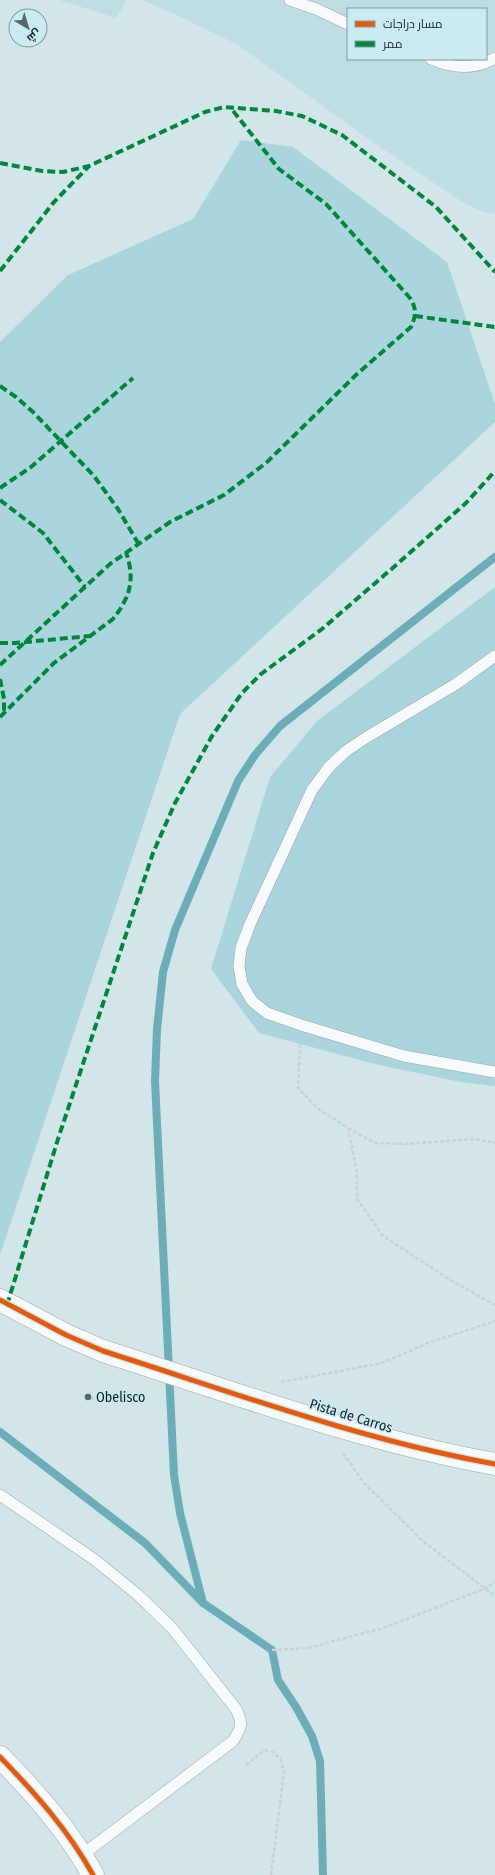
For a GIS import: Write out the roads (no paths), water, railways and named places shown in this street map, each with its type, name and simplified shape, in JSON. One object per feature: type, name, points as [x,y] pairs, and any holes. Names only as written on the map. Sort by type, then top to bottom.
[{"type":"street","name":"Pista de Carros","points":[[0,1300],[66,1335],[103,1351],[324,1421],[442,1454],[495,1464]]},
{"type":"street","points":[[0,1757],[25,1783],[61,1826],[82,1855],[93,1875]]},
{"type":"lane","points":[[290,0],[316,9],[347,24]]},
{"type":"lane","points":[[434,60],[453,66],[471,66],[489,62],[495,58]]},
{"type":"lane","points":[[495,656],[456,684],[346,751],[329,767],[312,790],[250,924],[241,948],[239,966],[242,984],[252,1001],[267,1013],[301,1025],[404,1056],[495,1072]]},
{"type":"lane","points":[[0,1495],[95,1560],[138,1595],[172,1628],[236,1708],[241,1719],[240,1730],[233,1741],[82,1855]]},
{"type":"waterway","points":[[203,1603],[180,1513],[174,1475],[155,1081],[157,1029],[163,972],[175,930],[238,781],[255,755],[280,726],[495,557]]},
{"type":"waterway","points":[[0,1432],[145,1543],[203,1603],[272,1650],[278,1680],[296,1707],[312,1736],[320,1761],[323,1875]]},
{"type":"place","name":"Obelisco","points":[[88,1397]]}]
